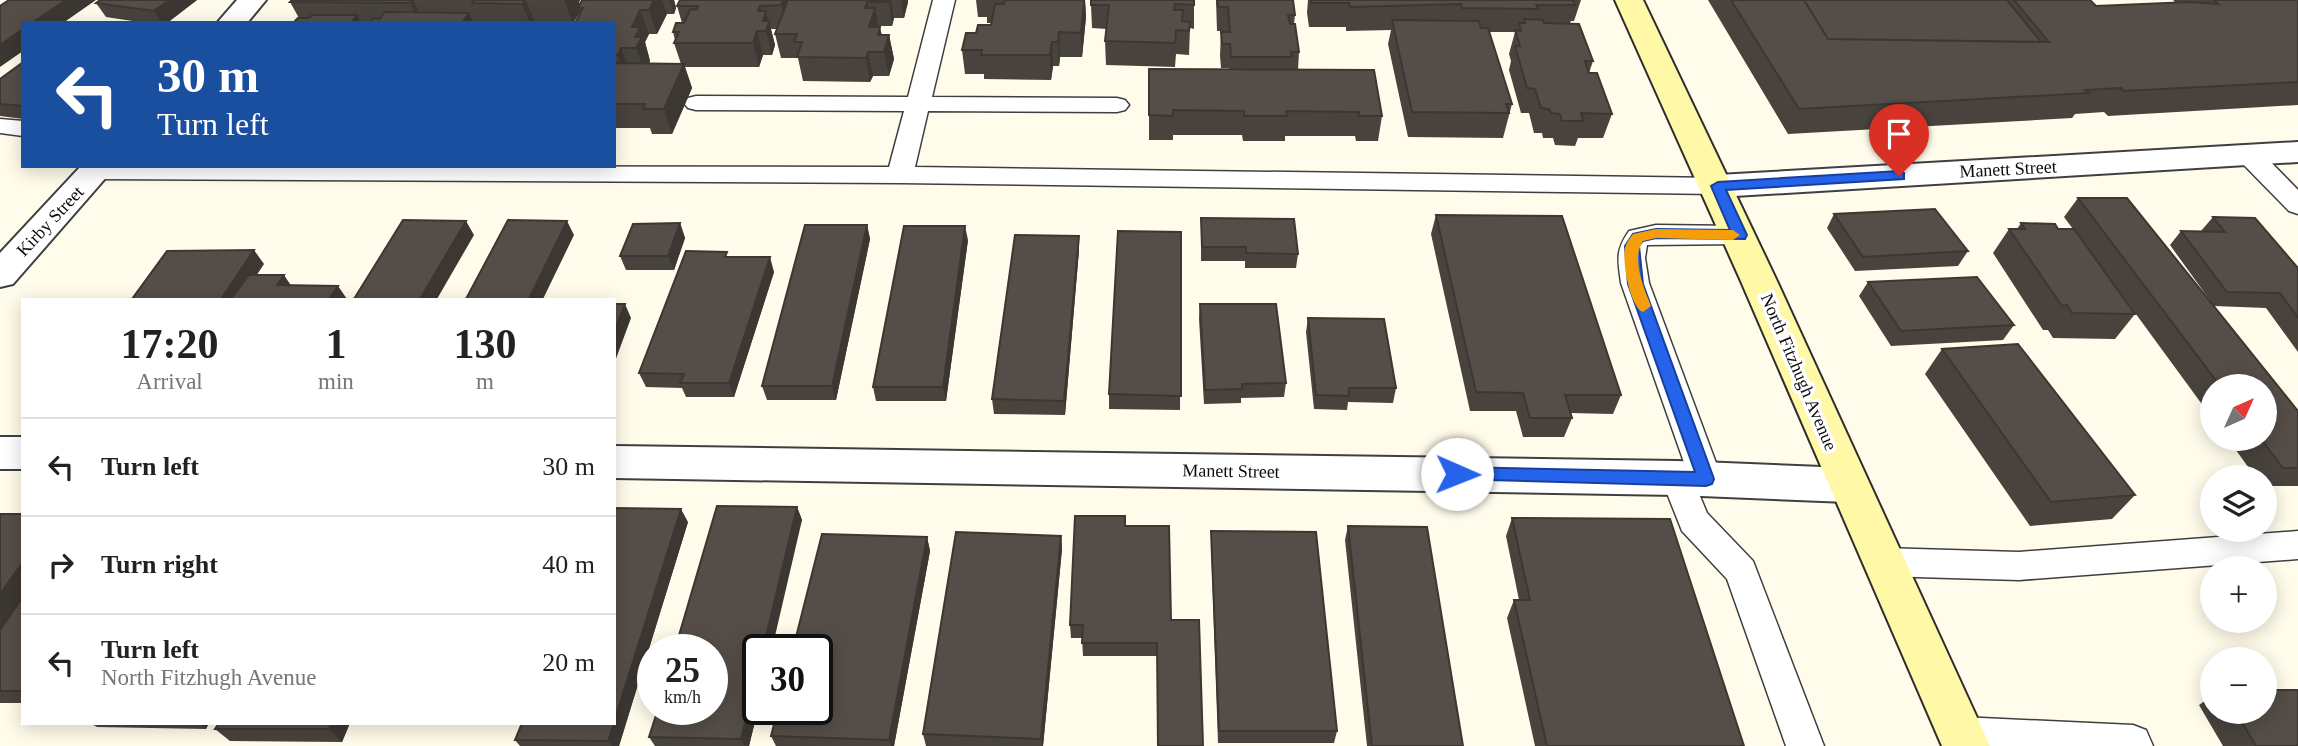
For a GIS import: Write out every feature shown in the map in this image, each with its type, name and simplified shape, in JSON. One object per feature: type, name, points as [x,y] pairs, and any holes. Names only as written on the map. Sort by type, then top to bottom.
[{"type":"street","points":[[233,21],[252,0]]},
{"type":"street","name":"North Fitzhugh Avenue","points":[[1629,0],[1718,186],[1847,485],[1963,741]]},
{"type":"street","name":"Manett Street","points":[[1718,186],[2298,152]]},
{"type":"street","name":"Kirby Street","points":[[0,275],[98,169]]},
{"type":"street","points":[[0,453],[21,453]]},
{"type":"street","name":"Manett Street","points":[[616,461],[1691,478],[1847,485]]},
{"type":"lane","points":[[900,175],[944,0]]},
{"type":"lane","points":[[696,103],[1117,105]]},
{"type":"lane","points":[[0,126],[21,129]]},
{"type":"lane","points":[[2249,155],[2298,205]]},
{"type":"lane","points":[[98,169],[900,175],[1718,186]]},
{"type":"lane","points":[[1740,235],[1656,234],[1638,237],[1632,246],[1635,284],[1691,478],[1694,521],[1741,571],[1805,746]]},
{"type":"lane","points":[[1882,562],[2019,566],[2298,545]]},
{"type":"lane","points":[[1963,741],[2133,743],[2134,746]]},
{"type":"building","points":[[9,0],[66,0],[35,21],[21,21],[21,30],[0,45],[0,6]]},
{"type":"building","points":[[100,0],[169,0],[154,11],[96,3]]},
{"type":"building","points":[[413,0],[410,3],[290,2]]},
{"type":"building","points":[[474,0],[525,0],[522,4],[472,3]]},
{"type":"building","points":[[582,0],[654,0],[649,10],[640,10],[632,27],[640,27],[635,37],[642,37],[636,48],[621,48],[618,55],[616,21],[576,21],[583,8],[578,8]]},
{"type":"building","points":[[680,0],[783,0],[781,5],[760,6],[758,11],[766,11],[763,21],[769,21],[766,31],[757,31],[753,43],[674,43],[679,32],[673,32],[676,23],[684,23],[690,10],[697,9],[698,6],[677,6]]},
{"type":"building","points":[[788,0],[889,0],[867,2],[865,8],[875,8],[869,27],[880,27],[878,35],[889,35],[884,52],[868,52],[866,58],[797,57],[802,42],[794,42],[797,34],[775,34]]},
{"type":"building","points":[[1005,0],[1084,0],[1081,33],[1059,32],[1058,42],[1052,42],[1050,55],[981,55],[982,50],[962,50],[966,33],[976,33],[978,25],[991,25],[995,4],[1004,4]]},
{"type":"building","points":[[1091,0],[1194,0],[1194,5],[1175,4],[1174,10],[1183,10],[1182,21],[1190,22],[1189,31],[1176,30],[1175,43],[1105,41],[1109,5],[1091,5]]},
{"type":"building","points":[[1217,0],[1293,0],[1295,15],[1288,15],[1290,24],[1295,24],[1299,52],[1291,52],[1292,57],[1231,57],[1230,44],[1222,44],[1221,32],[1230,32],[1228,7],[1218,7]]},
{"type":"building","points":[[1311,0],[1573,0],[1575,5],[1536,5],[1538,9],[1462,8],[1461,4],[1350,7],[1349,3],[1312,3]]},
{"type":"building","points":[[1731,0],[1804,0],[1828,39],[2049,42],[2014,0],[2090,0],[2096,6],[2190,2],[2218,4],[2214,0],[2298,0],[2298,82],[2124,91],[2121,88],[2085,90],[2089,93],[1799,109]]},
{"type":"building","points":[[1804,0],[2007,0],[2041,42],[1828,39]]},
{"type":"building","points":[[385,12],[469,13],[463,21],[372,21],[374,18],[380,19]]},
{"type":"building","points":[[312,15],[357,15],[352,21],[295,21],[298,18],[309,18]]},
{"type":"building","points":[[1524,19],[1543,20],[1544,23],[1579,24],[1593,61],[1585,61],[1589,73],[1597,73],[1612,114],[1581,113],[1583,121],[1562,121],[1560,114],[1541,108],[1535,89],[1527,88],[1515,46],[1520,46],[1515,30],[1521,31],[1519,23],[1525,23]]},
{"type":"building","points":[[1392,20],[1479,21],[1481,28],[1488,28],[1512,104],[1506,104],[1509,113],[1412,112]]},
{"type":"building","points":[[616,63],[684,64],[664,109],[643,109],[645,104],[616,104]]},
{"type":"building","points":[[21,64],[21,106],[0,104],[0,79]]},
{"type":"building","points":[[1149,69],[1374,70],[1382,116],[1359,116],[1359,112],[1286,111],[1287,116],[1244,116],[1244,111],[1173,110],[1173,116],[1149,115]]},
{"type":"building","points":[[2078,198],[2127,198],[2268,374],[2211,374]]},
{"type":"building","points":[[1935,209],[1968,251],[1863,257],[1834,214]]},
{"type":"building","points":[[1436,215],[1562,216],[1621,395],[1565,395],[1572,418],[1530,418],[1523,393],[1476,392]]},
{"type":"building","points":[[2213,217],[2255,218],[2298,268],[2298,318],[2280,293],[2227,292],[2181,231],[2225,232]]},
{"type":"building","points":[[1201,218],[1294,219],[1298,254],[1246,253],[1246,247],[1202,247]]},
{"type":"building","points":[[403,220],[466,221],[421,298],[355,298]]},
{"type":"building","points":[[508,220],[567,221],[529,298],[467,298]]},
{"type":"building","points":[[680,223],[668,256],[620,256],[633,224]]},
{"type":"building","points":[[2021,223],[2055,224],[2058,229],[2074,229],[2135,314],[2072,313],[2067,305],[2062,306],[2009,229],[2025,229]]},
{"type":"building","points":[[805,225],[867,225],[832,386],[762,386]]},
{"type":"building","points":[[904,226],[965,226],[943,387],[873,387]]},
{"type":"building","points":[[1118,231],[1181,232],[1181,396],[1109,394]]},
{"type":"building","points":[[1015,235],[1079,236],[1064,401],[992,399]]},
{"type":"building","points":[[254,250],[222,298],[133,298],[167,251]]},
{"type":"building","points":[[686,251],[727,252],[725,257],[770,257],[729,383],[680,383],[684,374],[639,373]]},
{"type":"building","points":[[249,275],[284,275],[277,285],[338,286],[330,298],[232,298]]},
{"type":"building","points":[[1977,277],[2014,325],[1901,331],[1868,282]]},
{"type":"building","points":[[616,304],[625,304],[616,327]]},
{"type":"building","points":[[1200,304],[1276,304],[1286,383],[1242,384],[1242,389],[1205,390]]},
{"type":"building","points":[[1308,318],[1384,319],[1396,388],[1349,388],[1349,396],[1316,395]]},
{"type":"building","points":[[2018,344],[2135,495],[2051,502],[1942,349]]},
{"type":"building","points":[[2277,385],[2298,411],[2298,468],[2283,468],[2271,452],[2277,452]]},
{"type":"building","points":[[717,506],[797,507],[767,634],[742,634],[742,725],[744,725],[741,739],[649,737],[653,725],[728,725],[728,634],[679,634]]},
{"type":"building","points":[[616,508],[681,509],[642,634],[637,634],[637,649],[616,716]]},
{"type":"building","points":[[0,514],[21,514],[21,565],[0,594]]},
{"type":"building","points":[[1075,516],[1125,516],[1125,526],[1169,526],[1171,620],[1199,620],[1203,746],[1158,746],[1157,643],[1082,643],[1083,625],[1070,625]]},
{"type":"building","points":[[1512,518],[1670,519],[1744,746],[1547,746],[1514,600],[1530,600]]},
{"type":"building","points":[[1348,526],[1427,527],[1463,746],[1372,746]]},
{"type":"building","points":[[1211,531],[1316,532],[1337,731],[1219,731]]},
{"type":"building","points":[[956,532],[1061,536],[1041,739],[923,734]]},
{"type":"building","points":[[822,534],[927,537],[889,740],[771,736],[774,725],[833,725],[833,634],[797,634]]},
{"type":"building","points":[[21,600],[21,691],[0,691],[0,630]]},
{"type":"building","points":[[2277,690],[2298,690],[2298,746],[2256,746],[2243,724],[2277,724]]},
{"type":"building","points":[[218,725],[331,725],[329,729],[215,729]]},
{"type":"building","points":[[521,725],[613,725],[608,741],[515,740]]},
{"type":"slow traffic","points":[[1643,306],[1635,284],[1631,258],[1632,246],[1638,237],[1656,234],[1733,235]]},
{"type":"route","points":[[1457,474],[1706,479],[1635,284],[1632,246],[1638,237],[1656,234],[1740,235],[1718,186],[1899,176]]}]
